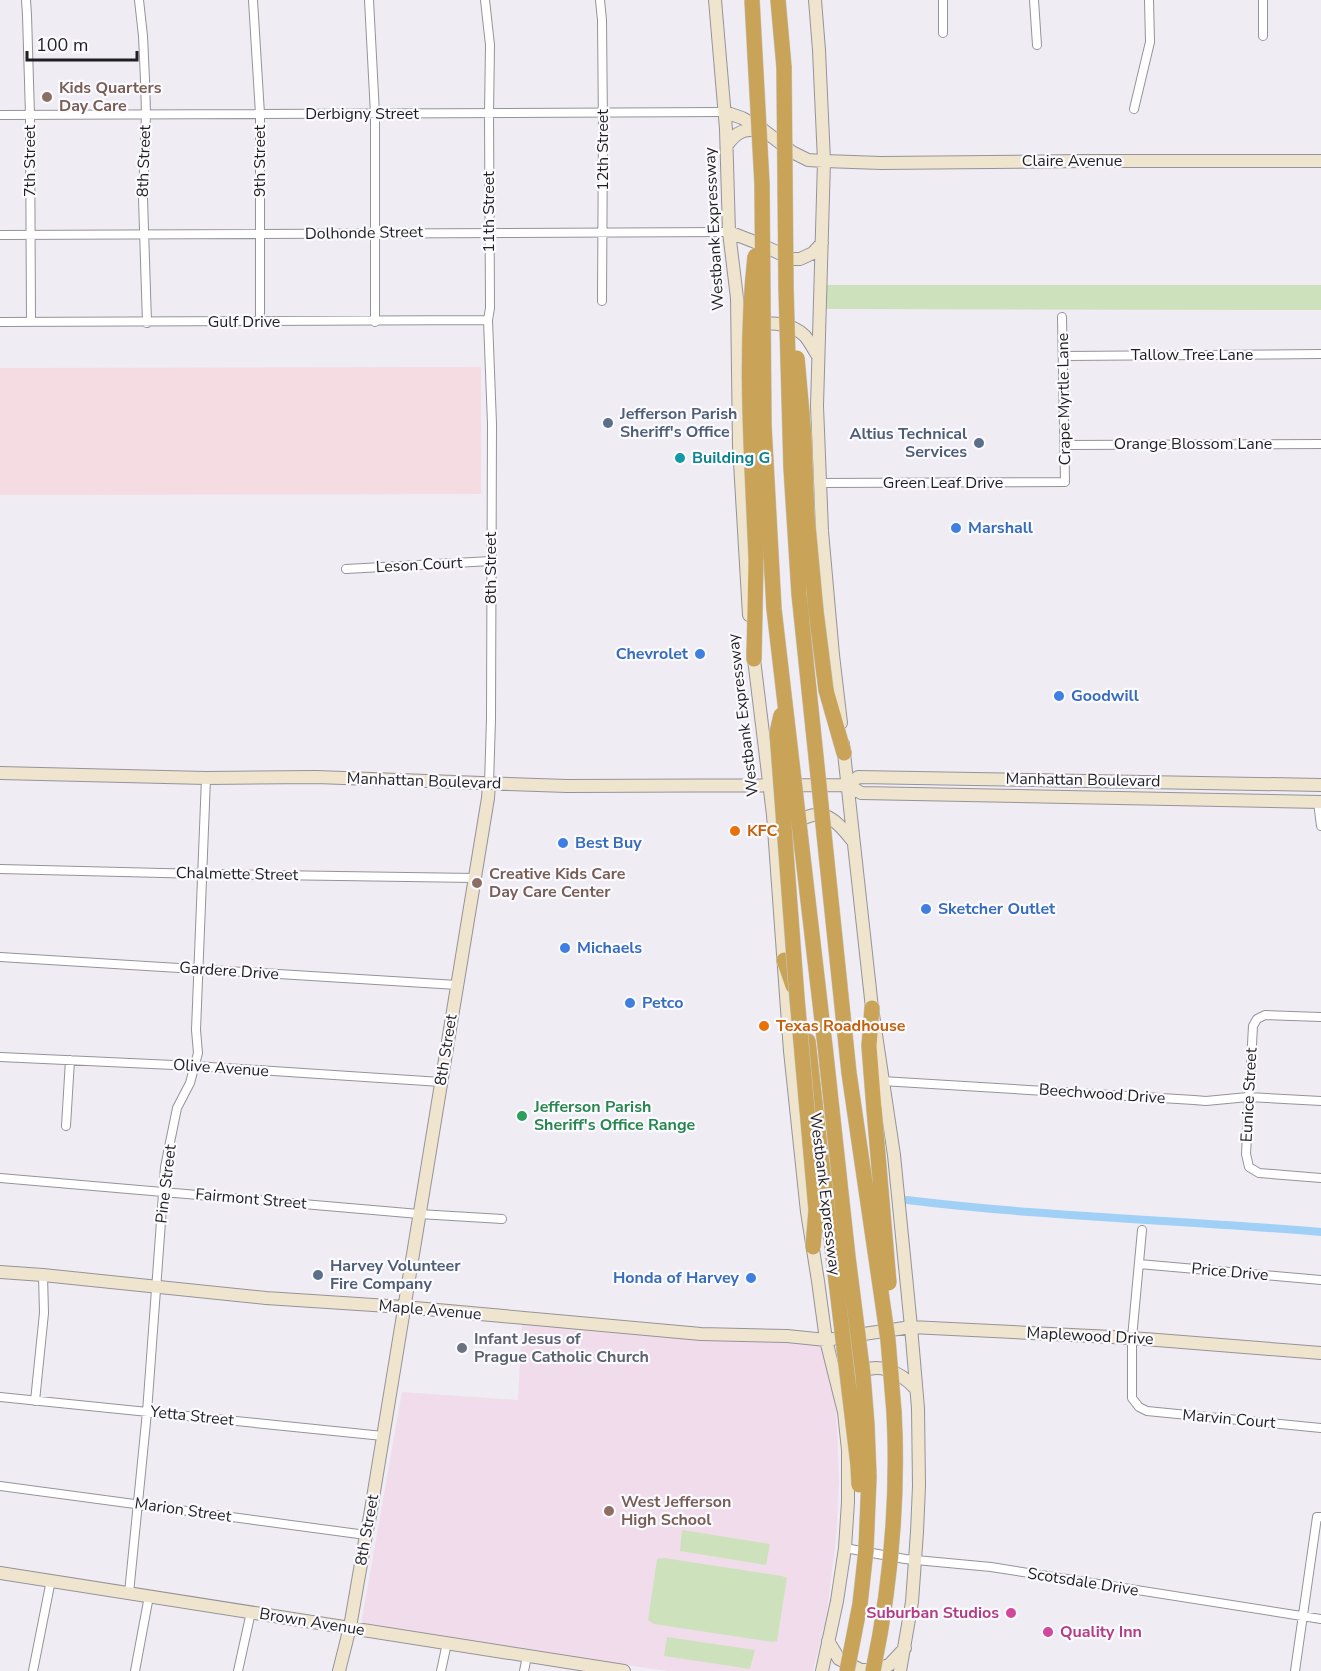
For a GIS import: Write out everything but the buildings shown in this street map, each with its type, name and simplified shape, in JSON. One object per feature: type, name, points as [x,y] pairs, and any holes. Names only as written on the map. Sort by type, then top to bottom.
[{"type":"highway","name":"Westbank Expressway","points":[[752,0],[762,184],[764,426],[774,609],[863,1375],[868,1459],[868,1526],[860,1604],[847,1671]]},
{"type":"highway","points":[[778,0],[784,67]]},
{"type":"highway","points":[[785,0],[786,288],[791,468],[800,594],[849,1073],[888,1340],[894,1412],[896,1465],[890,1569],[883,1624],[873,1671]]},
{"type":"highway","points":[[754,659],[756,558],[749,340],[750,297],[762,184]]},
{"type":"highway","points":[[786,288],[793,306],[816,611],[826,690],[844,753]]},
{"type":"highway","points":[[784,700],[777,733],[816,1210],[813,1247]]},
{"type":"highway","points":[[784,960],[805,1020],[858,1465],[860,1503],[868,1526]]},
{"type":"highway","points":[[872,1008],[869,1046],[877,1081],[897,1369],[894,1412]]},
{"type":"street","name":"7th Street","points":[[26,0],[30,115],[31,322]]},
{"type":"street","name":"8th Street","points":[[139,0],[146,114],[143,198],[147,323]]},
{"type":"street","name":"9th Street","points":[[253,0],[260,114],[260,322]]},
{"type":"street","points":[[369,0],[375,114],[375,321]]},
{"type":"street","name":"11th Street","points":[[485,0],[490,45],[490,308],[488,320],[492,424]]},
{"type":"street","name":"12th Street","points":[[600,0],[602,20],[602,301]]},
{"type":"street","name":"Westbank Expressway","points":[[715,0],[727,145],[729,232],[737,298],[740,463],[748,601],[776,843],[790,1051],[802,1168],[826,1340],[844,1412],[848,1450],[845,1548],[837,1601],[822,1671]]},
{"type":"street","points":[[815,0],[824,161],[817,406],[820,483],[833,655],[872,1008]]},
{"type":"street","points":[[942,0],[944,33]]},
{"type":"street","points":[[1034,0],[1037,45]]},
{"type":"street","points":[[1134,109],[1150,42],[1149,0]]},
{"type":"street","points":[[1263,0],[1263,36]]},
{"type":"street","name":"Derbigny Street","points":[[0,115],[725,112]]},
{"type":"street","name":"Claire Avenue","points":[[725,112],[762,129],[792,152],[808,160],[881,163],[1321,161]]},
{"type":"street","points":[[727,145],[743,130],[762,129]]},
{"type":"street","points":[[729,232],[792,259],[801,259],[813,253],[822,243]]},
{"type":"street","name":"Dolhonde Street","points":[[0,235],[729,232]]},
{"type":"street","name":"Crape Myrtle Lane","points":[[1062,317],[1065,482]]},
{"type":"street","name":"Gulf Drive","points":[[0,322],[488,320]]},
{"type":"street","points":[[738,355],[748,337],[758,326],[764,324],[782,325],[796,330],[805,337],[818,356]]},
{"type":"street","name":"Tallow Tree Lane","points":[[1063,356],[1321,354]]},
{"type":"street","name":"8th Street","points":[[339,1671],[350,1628],[370,1516],[488,798],[491,719],[492,424]]},
{"type":"street","name":"Orange Blossom Lane","points":[[1064,445],[1321,444]]},
{"type":"street","name":"Green Leaf Drive","points":[[820,483],[1065,482]]},
{"type":"street","name":"Leson Court","points":[[346,569],[491,561]]},
{"type":"street","name":"Manhattan Boulevard","points":[[0,773],[206,778],[316,777],[578,786],[849,785],[861,793],[1320,800]]},
{"type":"street","name":"Manhattan Boulevard","points":[[849,785],[858,777],[1321,784]]},
{"type":"street","name":"Pine Street","points":[[129,1593],[147,1412],[165,1167],[177,1108],[190,1083],[198,1053],[196,1030],[206,778]]},
{"type":"street","points":[[921,794],[926,788],[946,788],[958,779]]},
{"type":"street","points":[[1209,800],[1214,796],[1223,795],[1265,795],[1274,783]]},
{"type":"street","points":[[1320,800],[1321,826]]},
{"type":"street","points":[[776,843],[795,823],[815,815],[834,819],[853,841]]},
{"type":"street","name":"Chalmette Street","points":[[0,869],[475,878]]},
{"type":"street","name":"Gardere Drive","points":[[0,957],[457,985]]},
{"type":"street","name":"Eunice Street","points":[[1321,1017],[1265,1015],[1255,1023],[1252,1030],[1246,1154],[1249,1167],[1259,1173],[1321,1178]]},
{"type":"street","name":"Olive Avenue","points":[[0,1057],[195,1066],[441,1082]]},
{"type":"street","points":[[66,1126],[70,1060]]},
{"type":"street","points":[[877,1081],[894,1155],[918,1408],[919,1486],[915,1559],[912,1602],[900,1671]]},
{"type":"street","name":"Beechwood Drive","points":[[877,1081],[1206,1101],[1248,1097],[1321,1101]]},
{"type":"street","name":"Fairmont Street","points":[[0,1178],[502,1219]]},
{"type":"street","points":[[1132,1338],[1142,1230]]},
{"type":"street","name":"Price Drive","points":[[1139,1264],[1321,1280]]},
{"type":"street","name":"Maple Avenue","points":[[0,1272],[266,1299],[404,1307],[701,1334],[787,1336],[826,1340],[860,1334]]},
{"type":"street","points":[[34,1401],[44,1313],[43,1275]]},
{"type":"street","name":"Maplewood Drive","points":[[860,1334],[912,1327],[1132,1338],[1321,1353]]},
{"type":"street","name":"Marvin Court","points":[[1132,1338],[1132,1398],[1139,1407],[1147,1411],[1321,1428]]},
{"type":"street","points":[[841,1401],[850,1381],[858,1373],[875,1368],[885,1368],[907,1379],[915,1388]]},
{"type":"street","name":"Yetta Street","points":[[0,1397],[383,1436]]},
{"type":"street","name":"Marion Street","points":[[0,1486],[366,1535]]},
{"type":"street","points":[[1295,1671],[1319,1517]]},
{"type":"street","name":"Scotsdale Drive","points":[[845,1548],[915,1559],[991,1567],[1321,1618]]},
{"type":"street","name":"Brown Avenue","points":[[0,1573],[624,1671]]},
{"type":"street","points":[[33,1671],[51,1580]]},
{"type":"street","points":[[135,1671],[149,1596]]},
{"type":"street","points":[[238,1671],[251,1612]]},
{"type":"street","points":[[828,1641],[839,1659],[861,1670],[874,1670],[889,1665],[905,1648]]},
{"type":"street","points":[[441,1671],[447,1643]]},
{"type":"street","points":[[524,1671],[527,1656]]},
{"type":"shaded area","points":[[481,367],[481,494],[0,495],[0,368]]},
{"type":"shaded area","name":"West Jefferson High School","points":[[522,1324],[830,1345],[839,1482],[836,1540],[826,1619],[813,1671],[667,1671],[361,1625],[402,1392],[518,1400]]},
{"type":"green space","points":[[827,285],[1321,285],[1321,310],[827,309]]},
{"type":"green space","points":[[682,1530],[770,1544],[766,1565],[680,1551]]},
{"type":"green space","points":[[664,1558],[787,1578],[777,1641],[654,1624],[648,1620],[657,1559]]},
{"type":"green space","points":[[667,1637],[755,1650],[750,1669],[664,1656]]},
{"type":"waterway","points":[[907,1200],[1010,1210],[1321,1232]]},
{"type":"place","name":"Kids Quarters Day Care","points":[[47,97]]},
{"type":"place","name":"Jefferson Parish Sheriff's Office","points":[[608,423]]},
{"type":"place","name":"Altius Technical Services","points":[[979,443]]},
{"type":"place","name":"Building G","points":[[680,458]]},
{"type":"place","name":"Marshall","points":[[956,528]]},
{"type":"place","name":"Chevrolet","points":[[700,654]]},
{"type":"place","name":"Goodwill","points":[[1059,696]]},
{"type":"place","name":"KFC","points":[[735,831]]},
{"type":"place","name":"Best Buy","points":[[563,843]]},
{"type":"place","name":"Creative Kids Care Day Care Center","points":[[477,883]]},
{"type":"place","name":"Sketcher Outlet","points":[[926,909]]},
{"type":"place","name":"Michaels","points":[[565,948]]},
{"type":"place","name":"Petco","points":[[630,1003]]},
{"type":"place","name":"Texas Roadhouse","points":[[764,1026]]},
{"type":"place","name":"Jefferson Parish Sheriff's Office Range","points":[[522,1116]]},
{"type":"place","name":"Harvey Volunteer Fire Company","points":[[318,1275]]},
{"type":"place","name":"Honda of Harvey","points":[[751,1278]]},
{"type":"place","name":"Infant Jesus of Prague Catholic Church","points":[[462,1348]]},
{"type":"place","name":"West Jefferson High School","points":[[609,1511]]},
{"type":"place","name":"Suburban Studios","points":[[1011,1613]]},
{"type":"place","name":"Quality Inn","points":[[1048,1632]]}]
